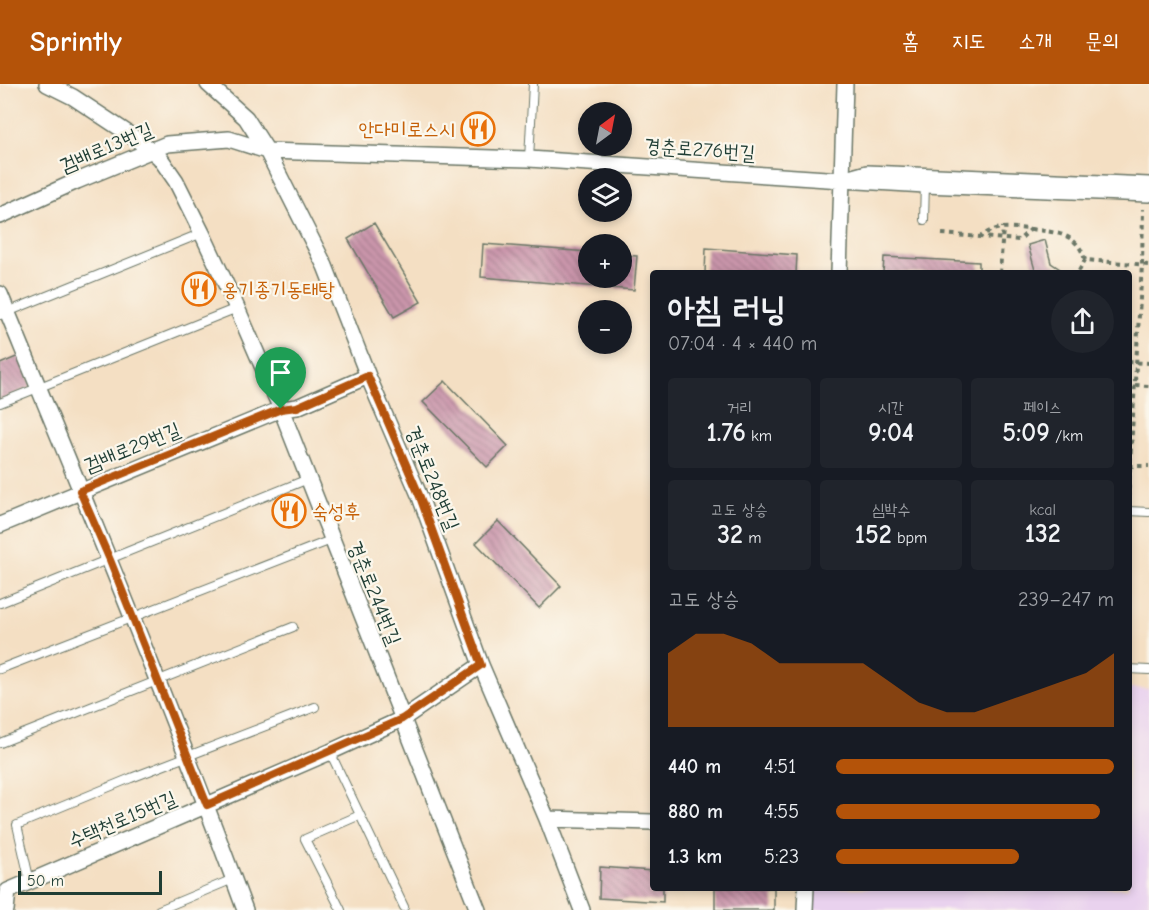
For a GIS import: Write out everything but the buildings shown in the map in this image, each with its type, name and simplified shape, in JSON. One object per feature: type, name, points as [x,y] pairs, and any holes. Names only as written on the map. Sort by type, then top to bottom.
[{"type":"street","name":"경춘로244번길","points":[[47,84],[73,97],[151,150],[160,158],[176,181],[237,308],[281,409],[478,910]]},
{"type":"street","name":"경춘로248번길","points":[[208,84],[246,118],[267,151],[325,266],[368,376],[420,497],[481,665],[547,819],[582,910]]},
{"type":"street","points":[[839,270],[845,84]]},
{"type":"street","name":"검배로13번길","points":[[0,216],[167,144],[229,139],[267,151]]},
{"type":"street","name":"경춘로276번길","points":[[267,151],[529,159],[842,180],[867,173],[925,180],[1149,194]]},
{"type":"street","name":"경춘로276번길","points":[[925,180],[1149,185]]},
{"type":"street","points":[[0,294],[4,314],[39,388],[110,560],[207,805],[245,910]]},
{"type":"street","name":"검배로29번길","points":[[0,525],[281,409],[297,407],[368,376]]},
{"type":"street","name":"수택천로15번길","points":[[6,910],[4,888],[30,882],[402,719],[481,665]]},
{"type":"street","points":[[547,819],[650,822]]},
{"type":"street","points":[[805,910],[806,891]]},
{"type":"lane","points":[[529,159],[533,84]]},
{"type":"lane","points":[[924,220],[925,180]]},
{"type":"lane","points":[[4,314],[202,233]]},
{"type":"lane","points":[[0,403],[237,308]]},
{"type":"lane","points":[[0,603],[308,479]]},
{"type":"lane","points":[[1132,511],[1149,512]]},
{"type":"lane","points":[[0,669],[331,540]]},
{"type":"lane","points":[[0,743],[292,627]]},
{"type":"lane","points":[[1132,669],[1149,670]]},
{"type":"lane","points":[[30,882],[17,825],[315,707]]},
{"type":"lane","points":[[330,752],[404,907]]},
{"type":"lane","points":[[341,910],[305,839],[360,815]]},
{"type":"lane","points":[[159,910],[233,879]]},
{"type":"path","points":[[1132,426],[1143,209],[1149,201]]},
{"type":"path","points":[[1000,270],[1003,227]]},
{"type":"path","points":[[980,237],[989,230],[1003,227],[1063,234],[1082,249],[1085,260],[1079,270]]},
{"type":"path","points":[[942,234],[1019,240],[1031,229]]},
{"type":"path","points":[[1085,260],[1149,265]]},
{"type":"path","points":[[1132,362],[1149,363]]},
{"type":"path","points":[[1135,385],[1149,386]]},
{"type":"path","points":[[1132,466],[1149,466]]},
{"type":"shaded area","points":[[1132,688],[1149,689],[1149,910],[803,910],[804,891],[1132,891]]},
{"type":"place","name":"안다미로스시","points":[[478,129]]},
{"type":"place","name":"옹기종기동태탕","points":[[199,289]]},
{"type":"place","name":"숙성후","points":[[289,511]]},
{"type":"route","points":[[368,376],[420,497],[481,665],[402,719],[207,805],[110,560],[80,491],[281,409],[297,407],[368,376]]}]
